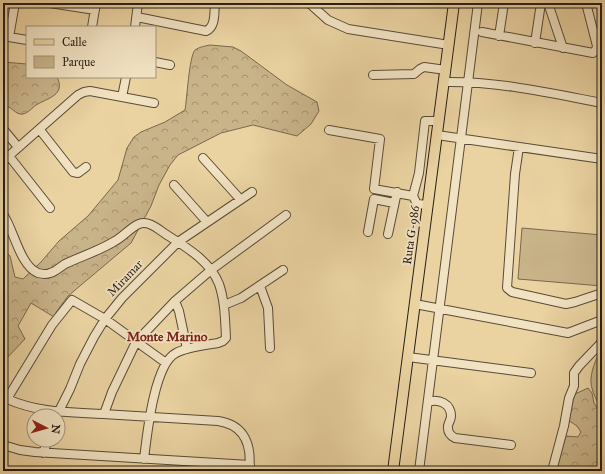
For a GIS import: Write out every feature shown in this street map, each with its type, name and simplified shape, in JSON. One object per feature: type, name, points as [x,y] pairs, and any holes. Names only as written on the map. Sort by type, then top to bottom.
[{"type":"main road","name":"Ruta G-986","points":[[393,471],[454,3]]},
{"type":"street","points":[[15,3],[6,37],[26,40]]},
{"type":"street","points":[[50,3],[96,7],[92,26]]},
{"type":"street","points":[[135,26],[138,3]]},
{"type":"street","points":[[137,17],[206,31],[211,29],[213,26],[215,3]]},
{"type":"street","points":[[309,3],[316,11],[328,20],[348,29],[449,45]]},
{"type":"street","points":[[419,471],[478,3]]},
{"type":"street","points":[[499,36],[504,3]]},
{"type":"street","points":[[535,43],[541,3]]},
{"type":"street","points":[[548,3],[564,48]]},
{"type":"street","points":[[482,32],[590,54],[596,50],[586,3]]},
{"type":"street","points":[[156,62],[170,65]]},
{"type":"street","points":[[373,75],[414,74],[424,67],[446,70]]},
{"type":"street","points":[[122,97],[126,78]]},
{"type":"street","points":[[444,82],[500,84],[602,103]]},
{"type":"street","points":[[50,208],[6,158],[84,92],[90,91],[154,103]]},
{"type":"street","points":[[428,205],[417,204],[413,196],[419,173],[425,121],[439,122]]},
{"type":"street","points":[[3,128],[18,147]]},
{"type":"street","points":[[40,130],[73,172],[78,173],[86,167]]},
{"type":"street","points":[[329,130],[380,139],[374,189],[413,196]]},
{"type":"street","points":[[437,135],[602,159]]},
{"type":"street","points":[[519,147],[515,174],[507,288],[512,292],[566,304],[602,292]]},
{"type":"street","points":[[203,158],[240,199]]},
{"type":"street","points":[[174,185],[207,222]]},
{"type":"street","name":"Miramar","points":[[60,408],[80,364],[105,319],[122,298],[178,242],[252,192]]},
{"type":"street","points":[[388,234],[397,192]]},
{"type":"street","points":[[368,232],[374,199],[394,204]]},
{"type":"street","points":[[3,214],[26,263],[31,269],[40,274],[53,272],[65,264],[102,248],[142,223],[149,224],[178,242],[197,256],[211,270],[219,284],[224,305],[226,338],[218,343],[187,349],[176,353],[166,363],[159,381],[150,418],[144,459]]},
{"type":"street","points":[[104,414],[112,392],[136,342],[175,300],[211,270],[286,215]]},
{"type":"street","points":[[224,305],[241,298],[283,270]]},
{"type":"street","points":[[260,286],[268,308],[270,348]]},
{"type":"street","points":[[30,408],[7,399],[52,325],[72,300],[105,319],[166,363]]},
{"type":"street","points":[[175,300],[180,311],[187,349]]},
{"type":"street","points":[[415,304],[568,334],[602,320]]},
{"type":"street","points":[[552,471],[563,430],[569,398],[574,386],[574,373],[602,342]]},
{"type":"street","points":[[408,357],[531,373]]},
{"type":"street","points":[[428,402],[438,400],[448,407],[451,416],[448,428],[450,434],[455,438],[511,445]]},
{"type":"street","points":[[3,444],[20,450],[249,468],[250,455],[246,441],[240,431],[228,424],[104,414],[66,414]]},
{"type":"street","points":[[43,452],[45,448]]},
{"type":"green space","points":[[210,45],[233,47],[241,51],[287,85],[317,102],[319,111],[311,124],[297,136],[253,125],[221,133],[178,155],[170,165],[159,185],[151,206],[131,243],[68,296],[54,317],[31,303],[18,326],[25,339],[5,360],[3,367],[3,249],[10,256],[15,277],[23,279],[41,262],[59,241],[88,216],[118,180],[127,148],[134,137],[141,132],[165,122],[185,110],[193,54],[195,50]]},
{"type":"green space","points":[[3,62],[26,64],[26,78],[57,78],[59,88],[57,92],[50,98],[36,105],[28,112],[19,114],[9,107],[3,109]]},
{"type":"green space","points":[[522,228],[602,235],[602,286],[518,279]]},
{"type":"green space","points":[[602,350],[602,409],[594,393],[591,379],[592,370]]},
{"type":"green space","points":[[588,388],[592,393],[594,403],[602,415],[602,471],[555,471],[566,436],[578,437],[581,432],[577,426],[568,420],[573,395]]},
{"type":"district","name":"Monte Marino","points":[[167,336]]}]
